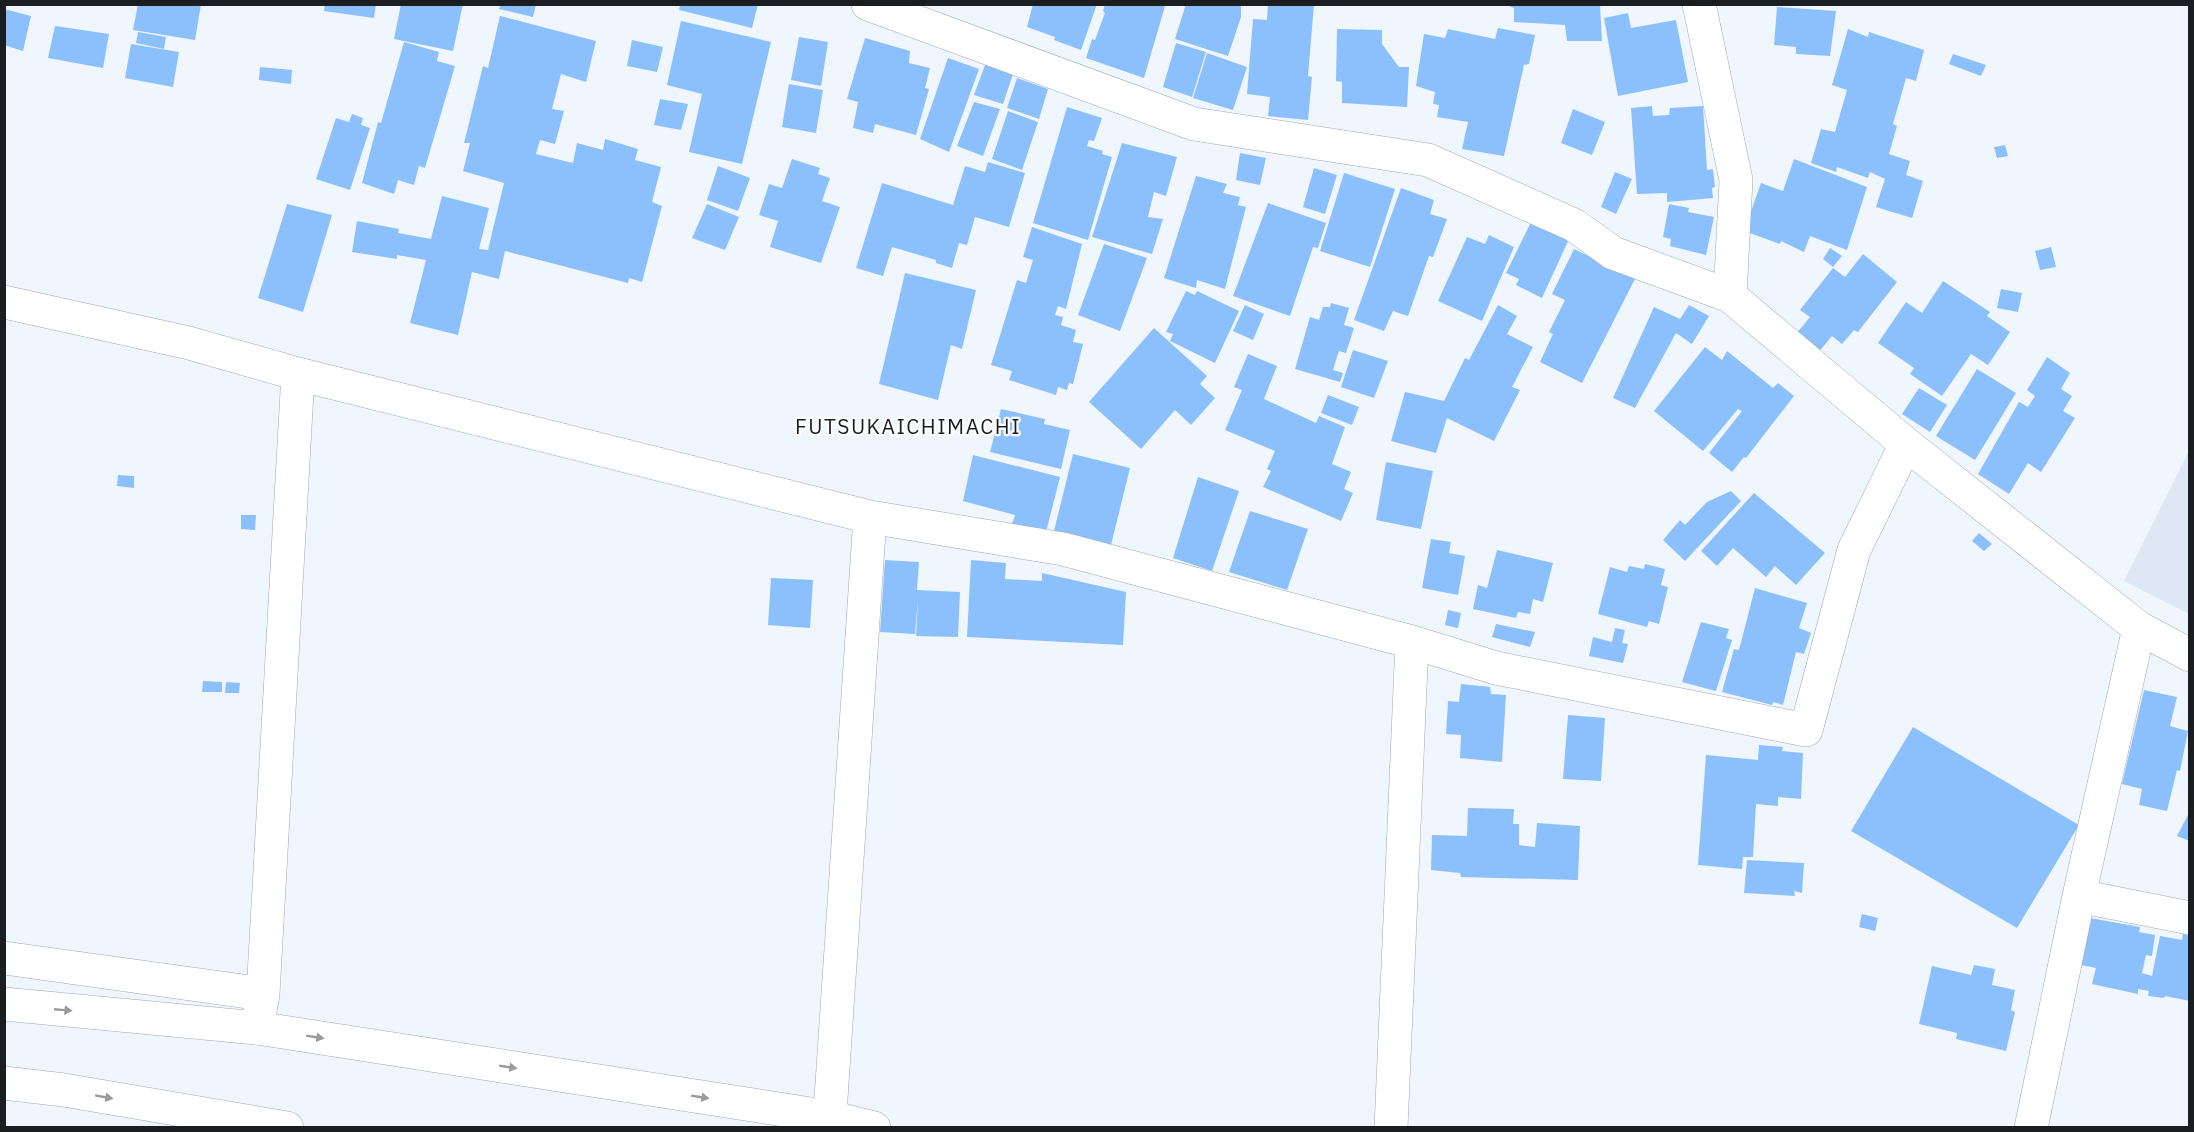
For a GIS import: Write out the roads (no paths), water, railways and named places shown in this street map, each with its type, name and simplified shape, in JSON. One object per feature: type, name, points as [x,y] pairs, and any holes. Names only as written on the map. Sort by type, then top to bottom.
[{"type":"main road","points":[[868,4],[1194,124],[1428,159],[1574,225],[1613,252],[1730,296],[1906,444],[2139,628],[2190,655]]},
{"type":"main road","points":[[1700,4],[1736,180],[1730,296]]},
{"type":"main road","points":[[4,302],[189,343],[298,374],[870,517],[1063,549],[1412,642],[1496,668],[1806,730],[1854,550],[1906,444]]},
{"type":"main road","points":[[257,1028],[263,994],[298,374]]},
{"type":"main road","points":[[830,1122],[870,517]]},
{"type":"main road","points":[[2031,1128],[2079,896],[2139,628]]},
{"type":"main road","points":[[1391,1128],[1412,642]]},
{"type":"main road","points":[[2079,896],[2190,918]]},
{"type":"main road","points":[[4,958],[263,994]]},
{"type":"main road","points":[[4,1004],[257,1028],[874,1128]]},
{"type":"main road","points":[[4,1057],[64,1090]]},
{"type":"main road","points":[[4,1083],[64,1090],[286,1128]]},
{"type":"district","name":"FUTSUKAICHIMACHI","points":[[908,426]]}]
